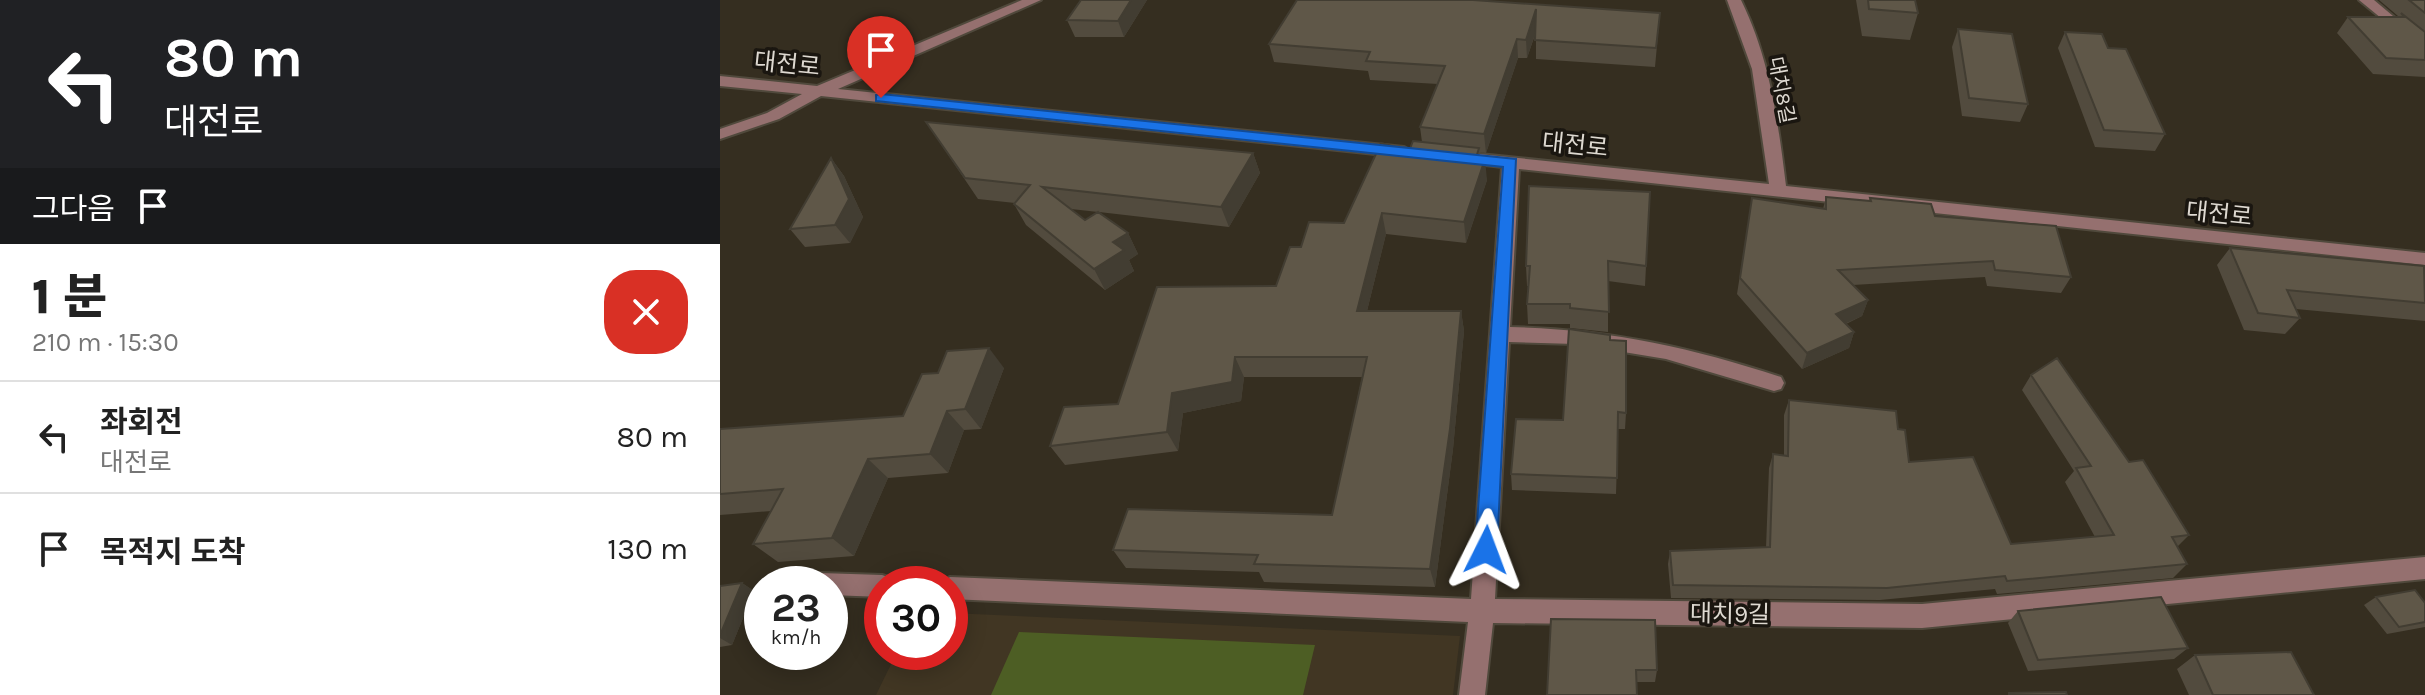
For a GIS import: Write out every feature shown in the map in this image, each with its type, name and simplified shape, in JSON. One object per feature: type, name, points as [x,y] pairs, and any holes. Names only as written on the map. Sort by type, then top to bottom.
[{"type":"street","points":[[720,134],[773,116],[819,91],[1034,0]]},
{"type":"street","name":"대치8길","points":[[1734,0],[1752,42],[1767,103],[1778,191]]},
{"type":"street","points":[[2366,0],[2425,50]]},
{"type":"street","name":"대전로","points":[[720,81],[1417,153]]},
{"type":"street","name":"대전로","points":[[1448,156],[2425,259]]},
{"type":"street","points":[[1472,695],[1482,611],[1511,163]]},
{"type":"street","points":[[1499,334],[1575,336],[1666,351],[1774,383]]},
{"type":"street","name":"대치9길","points":[[968,589],[1482,611],[1922,616],[2425,568]]},
{"type":"shaded area","points":[[968,614],[1460,636],[1453,695],[876,695],[888,670],[968,670]]},
{"type":"green space","points":[[1019,632],[1315,645],[1303,695],[991,695]]},
{"type":"building","points":[[1081,0],[1131,0],[1118,21],[1067,20]]},
{"type":"building","points":[[1297,0],[1473,0],[1660,13],[1656,48],[1535,40],[1536,9],[1526,40],[1517,39],[1484,134],[1420,127],[1445,66],[1366,61],[1370,52],[1269,44]]},
{"type":"building","points":[[1868,0],[1915,0],[1918,13],[1869,9]]},
{"type":"building","points":[[2409,0],[2425,0],[2425,13]]},
{"type":"building","points":[[2401,13],[2425,32],[2425,60],[2386,58],[2348,17],[2404,17]]},
{"type":"building","points":[[1958,29],[2012,34],[2028,104],[1969,98]]},
{"type":"building","points":[[2065,32],[2102,34],[2108,48],[2126,49],[2165,134],[2104,130]]},
{"type":"building","points":[[926,122],[1253,153],[1221,207],[1042,187],[1085,220],[1098,212],[1128,233],[1113,242],[1124,250],[1094,269],[1014,204],[1030,185],[965,178]]},
{"type":"building","points":[[1413,141],[1479,148],[1476,158],[1485,159],[1464,222],[1382,213],[1357,311],[1461,311],[1450,429],[1430,569],[1254,564],[1258,555],[1113,550],[1128,509],[1332,515],[1367,357],[1235,357],[1232,382],[1172,393],[1167,432],[1050,446],[1064,407],[1118,404],[1157,287],[1276,286],[1290,247],[1301,247],[1309,222],[1344,223],[1381,143],[1409,151]]},
{"type":"building","points":[[831,158],[849,199],[835,225],[790,229]]},
{"type":"building","points":[[1529,186],[1650,192],[1646,266],[1608,261],[1609,312],[1570,308],[1570,304],[1527,304]]},
{"type":"building","points":[[1826,197],[1931,204],[1935,216],[2056,226],[2071,277],[1995,270],[1993,261],[1838,270],[1868,300],[1836,314],[1854,332],[1807,353],[1740,278],[1752,198],[1826,209]]},
{"type":"building","points":[[2230,248],[2424,266],[2425,303],[2287,290],[2300,318],[2258,313]]},
{"type":"building","points":[[1569,329],[1610,335],[1610,340],[1626,341],[1626,413],[1618,412],[1617,478],[1511,474],[1516,419],[1563,420]]},
{"type":"building","points":[[989,348],[965,409],[947,411],[930,454],[868,459],[832,538],[753,544],[783,489],[720,494],[720,429],[903,416],[922,374],[938,373],[947,351]]},
{"type":"building","points":[[2057,358],[2129,462],[2143,460],[2189,535],[2172,537],[2187,564],[2007,581],[2005,576],[1887,588],[1673,585],[1670,551],[1770,547],[1773,454],[1788,456],[1789,400],[1896,411],[1898,429],[1905,430],[1909,462],[1973,457],[2011,544],[2114,535],[2076,468],[2091,466],[2031,375]]},
{"type":"building","points":[[742,583],[720,635],[720,586]]},
{"type":"building","points":[[2415,590],[2425,603],[2425,622],[2399,627],[2376,597]]},
{"type":"building","points":[[2161,597],[2188,648],[2038,660],[2018,611]]},
{"type":"building","points":[[1551,619],[1655,620],[1657,670],[1636,670],[1637,695],[1547,695]]},
{"type":"building","points":[[2291,652],[2314,695],[2213,695],[2195,655]]},
{"type":"building","points":[[2066,692],[2067,695],[2009,695],[2009,693]]},
{"type":"route","points":[[881,98],[1511,163],[1486,550]]}]
